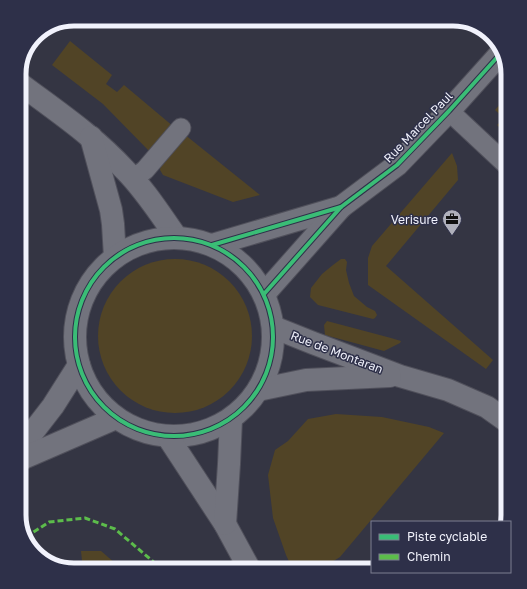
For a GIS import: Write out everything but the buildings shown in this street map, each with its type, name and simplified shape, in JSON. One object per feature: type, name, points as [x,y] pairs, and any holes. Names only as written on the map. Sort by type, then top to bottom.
[{"type":"street","name":"Rue Marcel Paul","points":[[264,294],[341,207],[397,165],[498,57]]},
{"type":"street","points":[[26,88],[91,137],[125,169],[146,193],[177,238]]},
{"type":"street","points":[[91,137],[111,210],[115,257]]},
{"type":"street","name":"Rue Marcel Paul","points":[[212,245],[341,207]]},
{"type":"street","name":"Rue de Montaran","points":[[177,238],[195,240],[212,245],[228,254],[242,265],[264,294],[270,310],[273,327],[273,343],[271,360],[266,375],[258,390],[246,406],[230,419],[211,429],[190,435],[168,436],[150,434],[132,427],[116,418],[100,403],[87,385],[79,365],[75,341],[77,317],[84,294],[98,274],[115,257],[145,242],[177,238]]},
{"type":"street","name":"Rue de Montaran","points":[[273,327],[400,376],[448,390],[487,407],[501,417]]},
{"type":"street","points":[[26,441],[53,406],[79,365]]},
{"type":"street","name":"Rue de Montaran","points":[[258,390],[306,380],[400,376]]},
{"type":"street","points":[[26,457],[116,418]]},
{"type":"street","points":[[225,524],[230,419]]},
{"type":"street","points":[[168,436],[225,524],[246,563]]},
{"type":"lane","points":[[449,110],[501,159]]},
{"type":"lane","points":[[133,179],[144,170],[181,128]]},
{"type":"shaded area","points":[[70,41],[112,75],[106,84],[117,92],[124,85],[174,127],[151,153],[103,104],[52,65]]},
{"type":"shaded area","points":[[501,103],[501,115],[495,110]]},
{"type":"shaded area","points":[[501,121],[501,129],[497,125]]},
{"type":"shaded area","points":[[184,134],[260,195],[233,202],[163,175],[160,170],[161,162]]},
{"type":"shaded area","points":[[452,153],[457,166],[458,180],[386,266],[493,360],[486,369],[368,285],[368,258],[372,246]]},
{"type":"shaded area","points":[[175,259],[190,261],[211,268],[218,272],[234,287],[239,293],[246,307],[252,336],[250,351],[243,372],[239,379],[224,395],[218,400],[204,407],[175,413],[160,411],[139,404],[132,400],[116,385],[111,379],[104,365],[98,336],[100,321],[107,300],[111,293],[126,277],[132,272],[146,265]]},
{"type":"shaded area","points":[[341,259],[345,259],[347,262],[346,270],[354,296],[367,307],[375,311],[377,315],[375,318],[373,319],[318,305],[310,297],[311,288],[322,274]]},
{"type":"shaded area","points":[[327,321],[401,341],[400,343],[384,351],[325,335],[324,325]]},
{"type":"shaded area","points":[[336,414],[382,417],[429,427],[444,433],[340,557],[330,563],[290,563],[273,518],[268,475],[275,450],[288,441],[308,419]]},
{"type":"shaded area","points":[[81,551],[101,551],[115,563],[82,563]]},
{"type":"marked path","points":[[30,534],[49,522],[85,518],[115,529],[155,563]]},
{"type":"cycle path","points":[[264,294],[341,207],[397,165],[449,111],[498,57]]},
{"type":"cycle path","points":[[212,245],[341,207]]},
{"type":"cycle path","points":[[164,238],[184,238],[212,245],[237,260],[251,274],[266,299],[273,327],[273,337],[273,347],[266,375],[251,400],[237,414],[212,429],[203,432],[184,436],[164,436],[136,429],[111,414],[97,400],[82,375],[79,366],[75,347],[75,327],[82,299],[97,274],[111,260],[136,245],[145,242],[164,238]]},
{"type":"place","name":"Verisure","points":[[452,236]]}]
